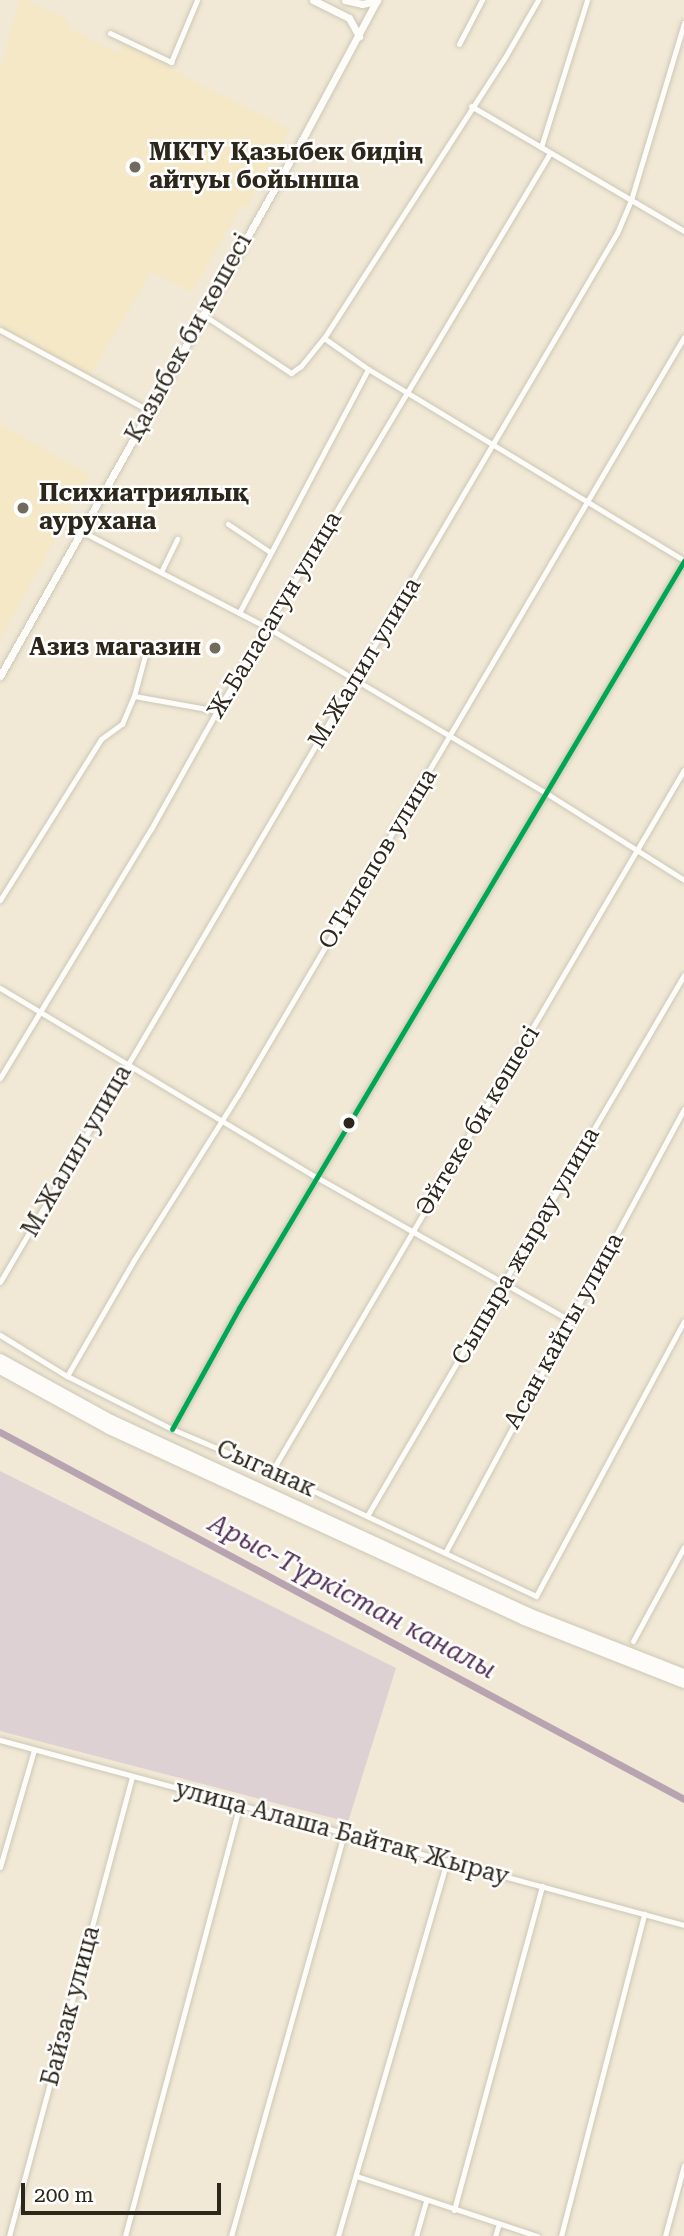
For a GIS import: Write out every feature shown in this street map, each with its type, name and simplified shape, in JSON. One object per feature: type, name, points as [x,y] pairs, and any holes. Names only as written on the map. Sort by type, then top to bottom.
[{"type":"highway","points":[[0,1359],[113,1421],[503,1601],[627,1654],[684,1674]]},
{"type":"highway","points":[[0,1369],[109,1429],[524,1620],[684,1682]]},
{"type":"main road","points":[[313,0],[349,18],[359,36]]},
{"type":"main road","points":[[345,0],[362,4],[377,0]]},
{"type":"main road","name":"Қазыбек би көшесі","points":[[0,676],[83,532],[148,410],[377,0]]},
{"type":"street","points":[[110,33],[171,62],[197,0]]},
{"type":"street","points":[[459,44],[482,0]]},
{"type":"street","points":[[202,314],[291,373],[301,366],[324,338],[538,0]]},
{"type":"street","points":[[541,147],[587,0]]},
{"type":"street","name":"М.Жалил улица","points":[[0,1282],[617,233],[631,200],[684,23]]},
{"type":"street","points":[[471,106],[684,231]]},
{"type":"street","name":"Ж.Баласагун улица","points":[[0,1078],[151,829],[217,711],[550,153]]},
{"type":"street","points":[[0,330],[148,410]]},
{"type":"street","name":"О.Тилепов улица","points":[[67,1377],[109,1301],[221,1121],[451,736],[684,337]]},
{"type":"street","points":[[172,1429],[239,1308],[684,560],[495,444],[407,395],[324,338]]},
{"type":"street","points":[[239,613],[368,369]]},
{"type":"street","points":[[229,524],[270,552]]},
{"type":"street","points":[[83,532],[268,628],[546,793],[684,880]]},
{"type":"street","points":[[160,572],[177,539]]},
{"type":"street","points":[[0,900],[101,739],[122,724],[134,696],[147,648]]},
{"type":"street","points":[[134,696],[217,711]]},
{"type":"street","name":"Әйтеке би көшесі","points":[[272,1471],[684,770]]},
{"type":"street","name":"Сыпыра жырау улица","points":[[367,1516],[684,975]]},
{"type":"street","points":[[0,988],[318,1178],[570,1321]]},
{"type":"street","name":"Асан кайгы улица","points":[[444,1553],[684,1109]]},
{"type":"street","name":"Сыганак","points":[[0,1335],[67,1377],[172,1429],[272,1471],[536,1596],[684,1321]]},
{"type":"street","points":[[633,1641],[684,1547]]},
{"type":"street","name":"улица Алаша Байтақ Жырау","points":[[0,1740],[684,1925]]},
{"type":"street","points":[[0,1867],[34,1749]]},
{"type":"street","name":"Байзак улица","points":[[9,2236],[132,1776]]},
{"type":"street","points":[[125,2236],[240,1805]]},
{"type":"street","points":[[231,2236],[344,1833]]},
{"type":"street","points":[[338,2236],[447,1861]]},
{"type":"street","points":[[454,2210],[542,1886]]},
{"type":"street","points":[[561,2236],[644,1914]]},
{"type":"street","points":[[665,2236],[684,2165]]},
{"type":"street","points":[[356,2176],[537,2236]]},
{"type":"street","points":[[416,2236],[426,2200]]},
{"type":"street","points":[[495,2236],[499,2224]]},
{"type":"shaded area","name":"МКТУ Қазыбек бидің айтуы бойынша","points":[[19,0],[27,0],[70,21],[67,27],[118,53],[126,42],[193,81],[290,129],[248,207],[242,205],[192,292],[151,272],[90,376],[0,327],[0,72]]},
{"type":"shaded area","points":[[0,424],[90,475],[0,640]]},
{"type":"shaded area","points":[[0,1471],[396,1668],[348,1822],[0,1731]]},
{"type":"waterway","name":"Арыс-Түркістан каналы","points":[[0,1432],[684,1799]]},
{"type":"transit line","points":[[172,1429],[239,1308],[684,561]]},
{"type":"place","name":"МКТУ Қазыбек бидің айтуы бойынша","points":[[135,167]]},
{"type":"place","name":"Психиатриялық аурухана","points":[[23,508]]},
{"type":"place","name":"Азиз магазин","points":[[215,648]]}]
